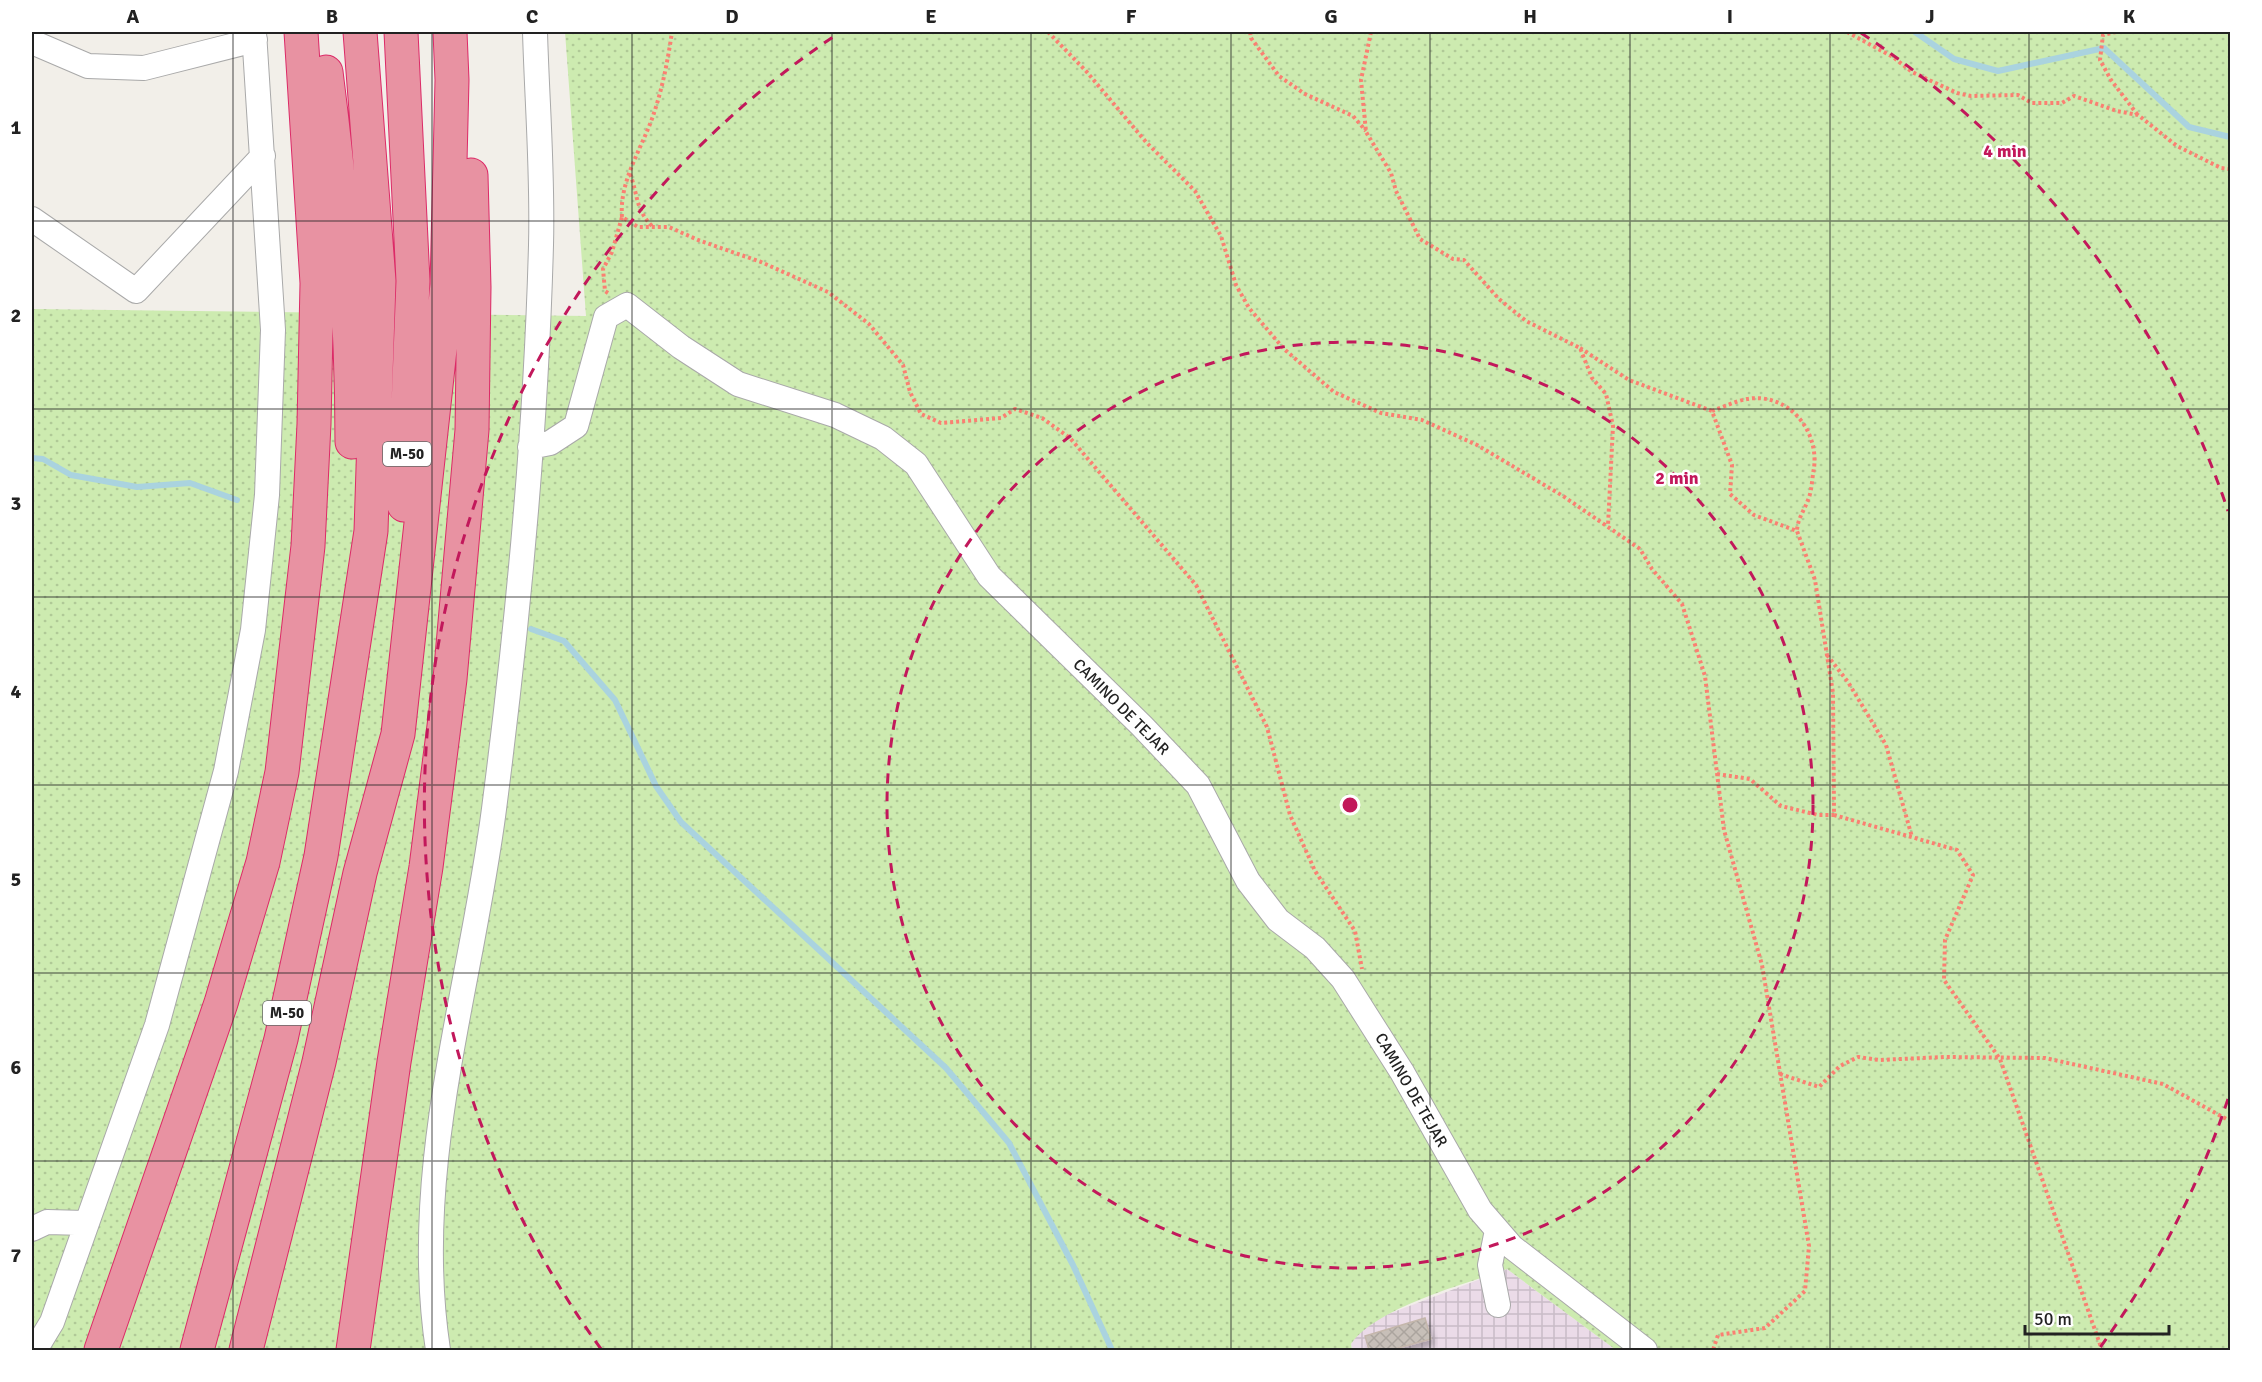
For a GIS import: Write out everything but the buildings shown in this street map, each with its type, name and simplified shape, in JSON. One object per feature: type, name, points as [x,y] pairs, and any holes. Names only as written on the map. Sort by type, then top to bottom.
[{"type":"highway","points":[[101,1350],[220,1003],[263,862],[282,772],[308,546],[314,424],[317,283],[301,32]]},
{"type":"highway","points":[[320,32],[341,187],[348,282],[352,385],[351,671]]},
{"type":"highway","name":"M-50","points":[[197,1350],[281,1039],[321,856],[371,531],[378,280],[360,32]]},
{"type":"highway","name":"M-50","points":[[246,1350],[319,1062],[360,873],[382,725],[405,497],[413,281],[401,32]]},
{"type":"highway","points":[[360,873],[398,734],[433,429],[447,285],[452,80],[450,32]]},
{"type":"highway","points":[[353,1350],[394,1062],[426,867],[450,679],[472,430],[474,287],[468,77],[463,32]]},
{"type":"lane","points":[[438,1350],[430,1248],[434,1161],[494,812],[530,447],[541,242],[535,32]]},
{"type":"lane","points":[[32,42],[87,66],[144,68],[254,36],[273,330],[267,495],[253,630],[226,771],[157,1025],[85,1223],[52,1322],[36,1350]]},
{"type":"lane","points":[[32,219],[136,291],[263,156]]},
{"type":"lane","points":[[530,447],[550,443],[576,426],[606,317],[627,305]]},
{"type":"lane","name":"CAMINO DE TEJAR","points":[[627,305],[681,347],[738,384],[835,415],[883,438],[916,464],[988,576],[1142,726],[1198,785],[1248,881],[1278,920],[1315,948],[1343,978],[1402,1072],[1479,1210],[1512,1247],[1645,1350]]},
{"type":"lane","points":[[32,1229],[47,1222],[85,1223]]},
{"type":"lane","points":[[1497,1230],[1490,1265],[1498,1305]]},
{"type":"path","points":[[627,305],[604,291],[603,269],[612,252],[622,217],[621,201],[654,114],[667,70],[672,32]]},
{"type":"path","points":[[1048,32],[1086,71],[1146,142],[1195,191],[1221,236],[1236,285],[1249,308],[1284,349],[1334,392],[1381,413],[1422,420],[1477,445],[1563,496],[1640,549],[1652,569],[1682,604],[1705,676],[1724,830],[1762,965],[1809,1246],[1805,1292],[1765,1328],[1718,1335],[1713,1350]]},
{"type":"path","points":[[1250,32],[1251,38],[1279,76],[1305,94],[1353,116],[1391,172],[1396,191],[1420,239],[1453,259],[1464,260],[1499,298],[1526,321],[1580,348],[1629,380],[1712,411],[1749,398],[1782,403],[1799,416],[1811,434],[1814,464],[1809,499],[1797,520],[1797,531],[1815,580],[1833,693],[1834,815]]},
{"type":"path","points":[[1366,132],[1361,80],[1371,32]]},
{"type":"path","points":[[1847,32],[1893,57],[1912,72],[1957,93],[1971,96],[2018,95],[2032,102],[2062,104],[2074,96],[2117,111],[2138,115]]},
{"type":"path","points":[[2116,32],[2103,33],[2100,60],[2138,115],[2177,146],[2221,168],[2230,169]]},
{"type":"path","points":[[630,174],[635,185],[636,201],[652,227]]},
{"type":"path","points":[[622,217],[638,226],[669,227],[698,240],[761,262],[828,292],[868,324],[903,365],[909,392],[921,414],[941,423],[1001,418],[1015,409],[1042,418],[1070,438],[1196,585],[1267,727],[1290,815],[1315,872],[1355,931],[1362,969],[1368,978]]},
{"type":"path","points":[[1580,348],[1592,378],[1606,394],[1613,426],[1608,526]]},
{"type":"path","points":[[1712,411],[1732,465],[1730,494],[1754,515],[1797,531]]},
{"type":"path","points":[[1827,654],[1848,682],[1886,745],[1912,837]]},
{"type":"path","points":[[1717,774],[1750,779],[1781,806],[1818,815],[1834,815],[1957,850],[1973,875],[1945,940],[1944,980],[2000,1059],[2102,1350]]},
{"type":"path","points":[[1780,1074],[1819,1087],[1840,1066],[1858,1057],[1879,1060],[1945,1057],[2045,1058],[2163,1084],[2230,1121]]},
{"type":"shaded area","points":[[1507,1269],[1616,1350],[1352,1350],[1351,1344],[1359,1332],[1383,1316]]},
{"type":"green space","points":[[565,32],[2230,32],[2230,1350],[1616,1350],[1507,1269],[1400,1308],[1363,1331],[1351,1344],[1352,1350],[32,1350],[32,309],[586,316]]},
{"type":"waterway","points":[[1915,32],[1954,59],[1998,71],[2104,48],[2189,127],[2230,137]]},
{"type":"waterway","points":[[32,458],[43,459],[71,475],[137,487],[190,483],[237,500]]},
{"type":"waterway","points":[[531,629],[564,641],[615,700],[656,786],[681,822],[946,1068],[1009,1143],[1073,1265],[1112,1350]]}]
